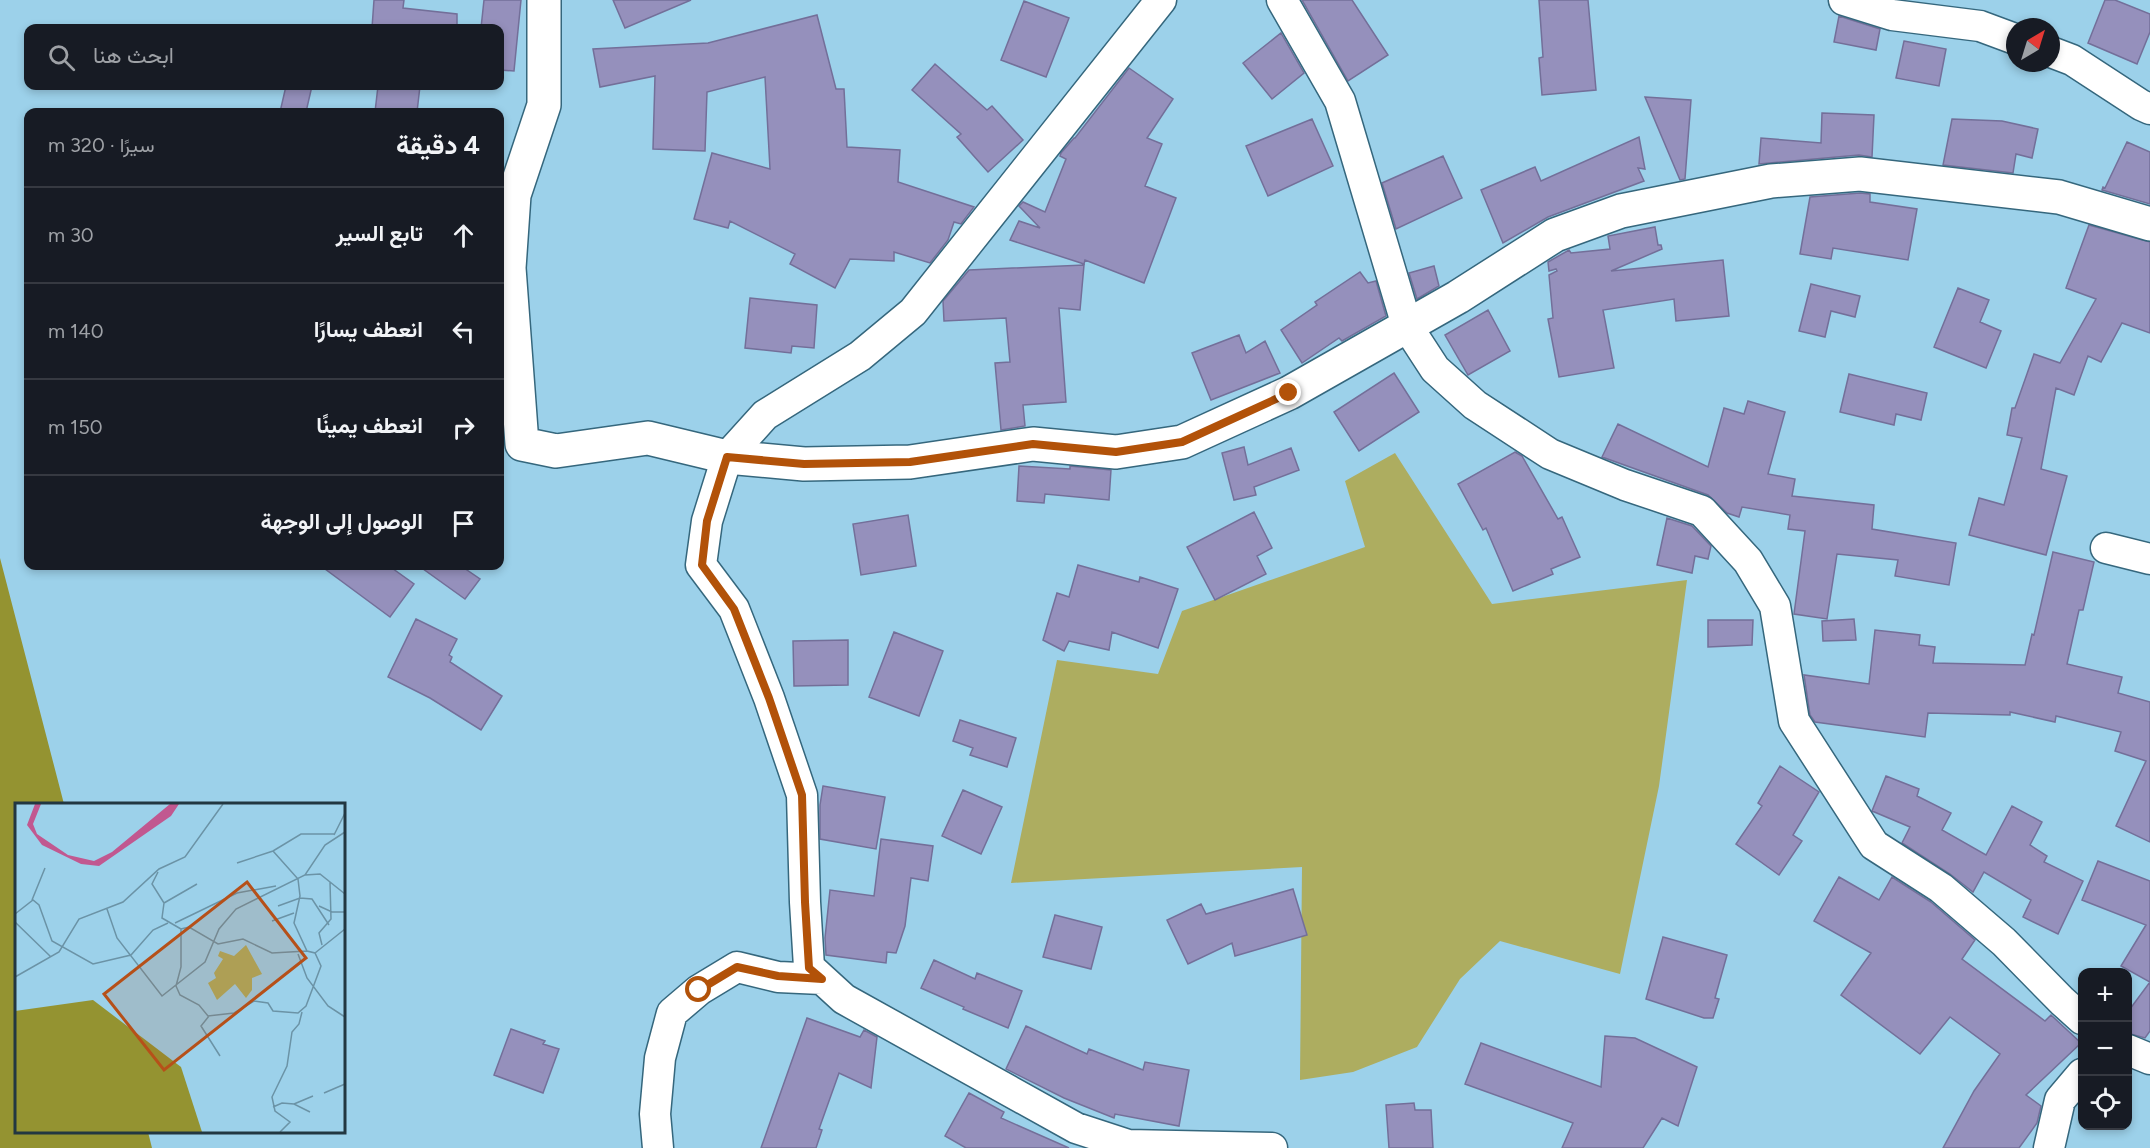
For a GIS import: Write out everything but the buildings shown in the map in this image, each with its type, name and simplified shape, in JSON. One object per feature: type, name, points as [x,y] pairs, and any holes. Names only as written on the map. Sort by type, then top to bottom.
[{"type":"street","points":[[544,0],[544,105],[514,195],[509,268],[522,444],[556,452],[648,438],[727,457],[804,464],[910,462],[1033,444],[1116,452],[1182,442],[1289,393],[1458,297],[1555,235],[1621,211],[1771,181],[1860,174],[2059,197],[2150,224]]},
{"type":"street","points":[[1161,0],[913,312],[860,356],[765,416],[727,457],[707,521],[702,565],[734,609],[769,698],[802,795],[809,968],[844,999],[1076,1128],[1128,1145],[1272,1148]]},
{"type":"street","points":[[1281,0],[1340,101],[1407,326],[1435,369],[1475,405],[1550,454],[1625,485],[1702,511],[1748,561],[1775,606],[1794,721],[1874,845],[1941,888],[2004,942],[2078,1016]]},
{"type":"street","points":[[1844,0],[1892,15],[1980,26],[2006,36]]},
{"type":"street","points":[[2060,55],[2072,60],[2150,109]]},
{"type":"street","points":[[2106,548],[2150,559]]},
{"type":"street","points":[[658,1148],[655,1114],[660,1058],[672,1013],[699,990],[737,967],[778,976],[822,979]]},
{"type":"street","points":[[2132,1052],[2150,1059]]},
{"type":"street","points":[[2049,1148],[2060,1100],[2080,1076]]},
{"type":"shaded area","points":[[1395,453],[1492,604],[1687,580],[1659,786],[1620,974],[1500,941],[1460,979],[1417,1047],[1353,1072],[1300,1080],[1302,867],[1011,883],[1057,660],[1158,674],[1182,611],[1365,547],[1345,481]]},
{"type":"shaded area","points":[[0,558],[64,803],[15,803],[15,1133],[148,1133],[152,1148],[0,1148]]},
{"type":"route","points":[[699,990],[737,967],[778,976],[822,979],[809,968],[802,795],[769,698],[734,609],[702,565],[707,521],[727,457],[804,464],[910,462],[1033,444],[1116,452],[1182,442],[1289,393]]}]
